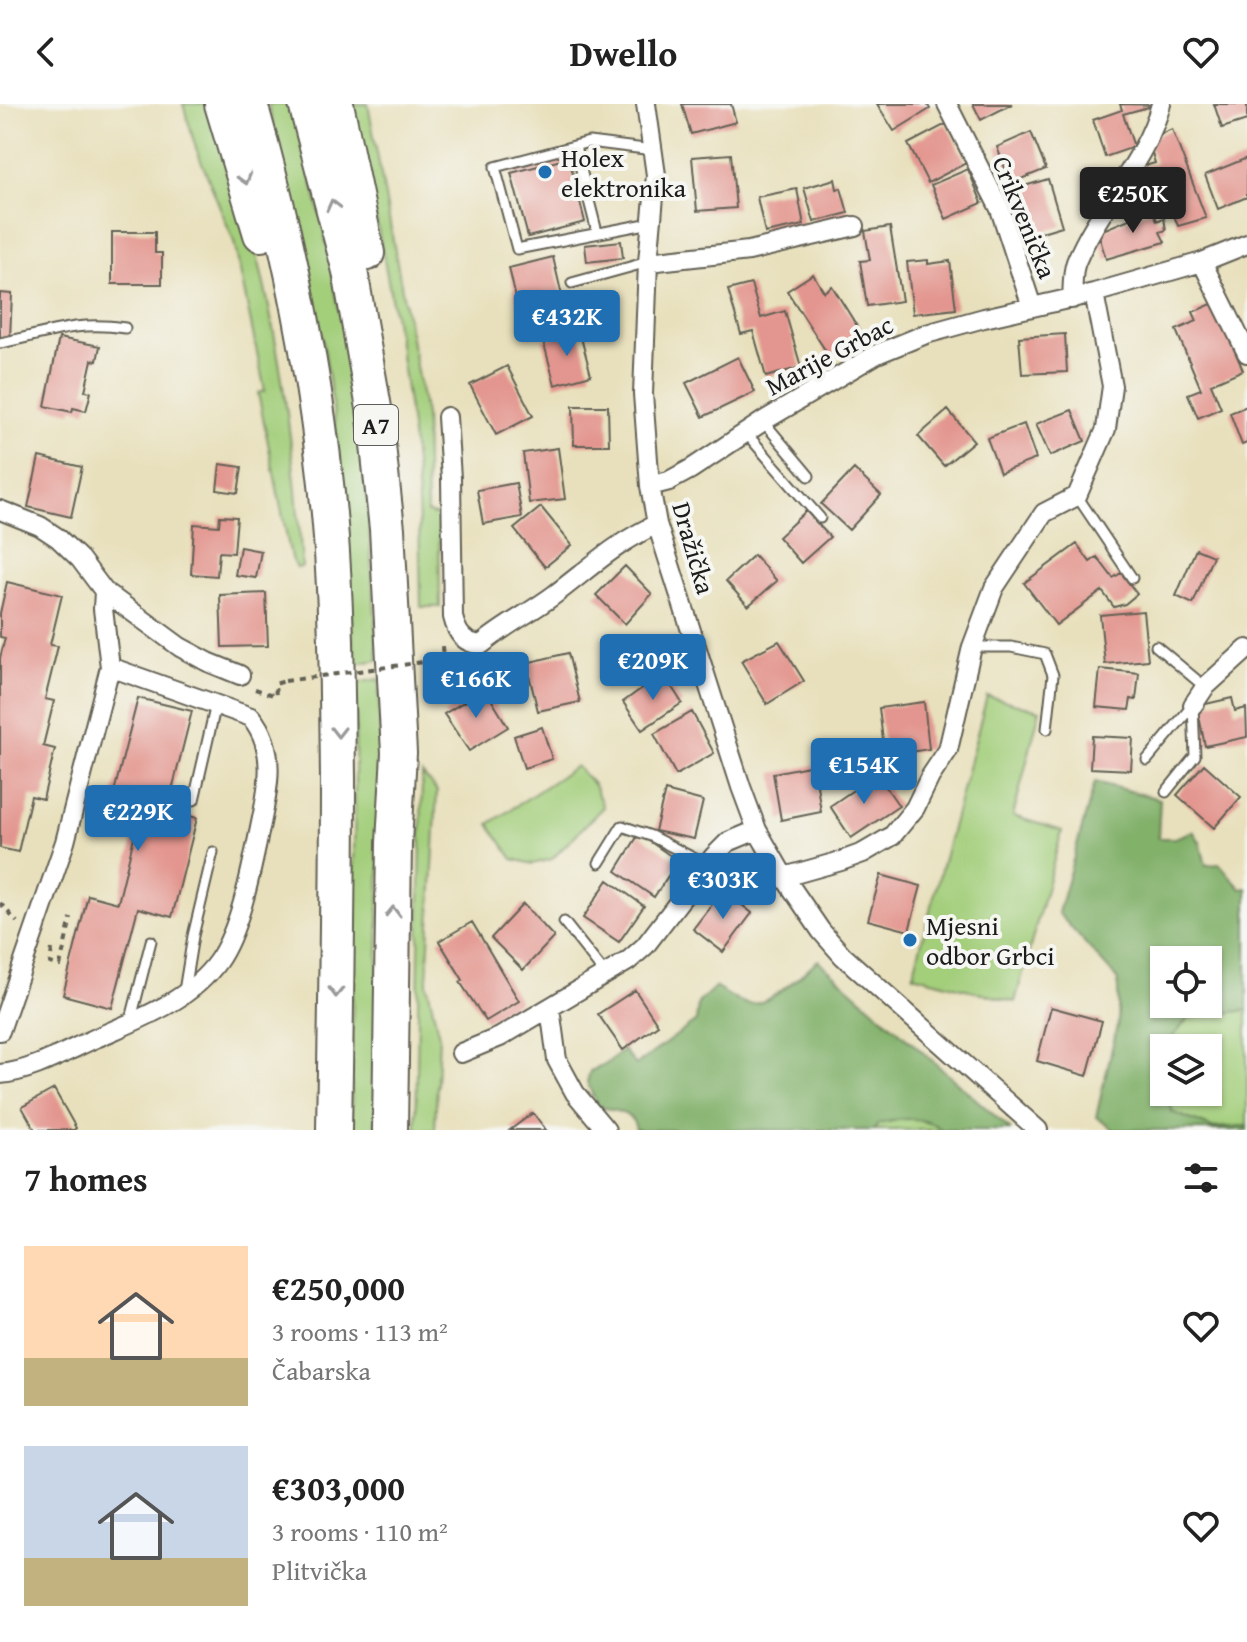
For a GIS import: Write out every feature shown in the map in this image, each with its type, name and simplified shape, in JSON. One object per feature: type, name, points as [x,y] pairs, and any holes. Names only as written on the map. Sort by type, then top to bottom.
[{"type":"highway","points":[[222,104],[258,221],[276,297],[301,442],[319,595],[337,654]]},
{"type":"highway","name":"A7","points":[[250,104],[283,228],[313,383],[330,526],[337,654],[338,893],[334,1130]]},
{"type":"highway","name":"A7","points":[[306,104],[350,271],[374,408],[387,529],[399,753],[394,843],[390,1130]]},
{"type":"highway","points":[[336,104],[386,342],[400,448],[409,574],[409,626],[407,703],[399,753]]},
{"type":"street","name":"Dražička","points":[[646,104],[656,175],[648,262],[643,394],[650,486],[657,524],[757,830],[784,877],[821,931],[843,956],[1038,1130]]},
{"type":"street","name":"Crikvenička","points":[[947,104],[1000,209],[1032,307]]},
{"type":"street","points":[[1072,299],[1075,264],[1154,129],[1161,104]]},
{"type":"street","points":[[648,262],[749,251],[855,226]]},
{"type":"street","name":"Marije Grbac","points":[[650,486],[669,481],[691,469],[763,421],[877,354],[926,334],[1094,293],[1202,262],[1247,244]]},
{"type":"street","points":[[1202,262],[1247,353]]},
{"type":"street","points":[[784,877],[863,853],[892,836],[948,750],[972,647],[994,588],[1044,513],[1077,496],[1106,429],[1112,386],[1094,293]]},
{"type":"street","points":[[447,417],[453,617],[456,631],[470,644],[481,645],[552,596],[608,550],[657,524]]},
{"type":"street","points":[[0,510],[40,526],[58,538],[80,559],[104,591],[180,647],[247,682]]},
{"type":"street","points":[[0,1031],[65,842],[110,667],[103,609],[104,591]]},
{"type":"street","points":[[1193,705],[1205,687],[1247,649]]},
{"type":"street","points":[[0,1074],[26,1069],[153,1013],[184,994],[209,972],[224,951],[251,870],[268,791],[268,753],[257,725],[251,717],[110,667]]},
{"type":"street","points":[[461,1053],[500,1037],[550,1008],[606,975],[645,946],[728,842],[757,830]]},
{"type":"street","points":[[550,1008],[557,1060],[575,1093],[606,1130]]},
{"type":"lane","points":[[651,223],[517,249],[495,167],[589,142],[653,150]]},
{"type":"lane","points":[[575,146],[597,232]]},
{"type":"lane","points":[[572,283],[648,262]]},
{"type":"lane","points":[[0,343],[78,325],[125,328]]},
{"type":"lane","points":[[763,421],[809,476]]},
{"type":"lane","points":[[746,433],[820,518]]},
{"type":"lane","points":[[1077,496],[1132,578]]},
{"type":"lane","points":[[1156,646],[1205,687]]},
{"type":"lane","points":[[972,647],[1011,647],[1045,654],[1053,675],[1047,729]]},
{"type":"lane","points":[[194,800],[216,704]]},
{"type":"lane","points":[[1147,760],[1193,705]]},
{"type":"lane","points":[[1166,792],[1195,756],[1193,705]]},
{"type":"lane","points":[[599,863],[622,826],[651,836],[707,865]]},
{"type":"lane","points":[[184,994],[193,936],[213,852]]},
{"type":"lane","points":[[564,922],[606,975]]},
{"type":"lane","points":[[130,1023],[151,941]]},
{"type":"path","points":[[247,682],[276,696],[275,684],[285,681],[443,659],[442,647]]},
{"type":"path","points":[[0,903],[21,926]]},
{"type":"path","points":[[51,950],[50,963],[60,966],[71,918]]},
{"type":"green space","points":[[183,104],[213,104],[261,269],[285,396],[302,567],[297,568],[291,558],[258,393],[265,391],[234,242],[196,148]]},
{"type":"green space","points":[[268,104],[293,104],[324,230],[351,373],[365,469],[378,660],[354,664],[344,508],[331,392],[306,260]]},
{"type":"green space","points":[[352,104],[368,104],[425,415],[427,513],[439,516],[440,607],[421,607],[417,490],[405,380],[381,241]]},
{"type":"green space","points":[[379,679],[381,785],[375,1130],[351,1130],[356,683]]},
{"type":"green space","points":[[987,696],[1040,710],[1013,816],[1062,831],[1015,1002],[913,975]]},
{"type":"green space","points":[[576,766],[594,785],[603,807],[552,859],[533,864],[513,859],[489,824]]},
{"type":"green space","points":[[422,774],[437,791],[427,983],[439,1036],[435,1130],[416,1130]]},
{"type":"green space","points":[[1095,782],[1160,799],[1158,838],[1175,838],[1193,831],[1200,842],[1206,865],[1220,864],[1241,889],[1247,888],[1247,1010],[1222,1013],[1222,946],[1150,946],[1150,1018],[1188,1018],[1175,1034],[1150,1034],[1150,1106],[1171,1106],[1172,1112],[1212,1128],[1247,1126],[1247,1130],[1114,1130],[1096,1117],[1118,1022],[1118,980],[1058,913]]},
{"type":"green space","points":[[818,960],[1011,1130],[942,1130],[927,1122],[911,1119],[878,1124],[874,1130],[636,1130],[627,1115],[597,1105],[587,1082],[590,1071],[605,1065],[623,1050],[636,1065],[696,1021],[698,1003],[715,987],[740,1001],[757,1003],[785,988]]},
{"type":"green space","points":[[1247,1010],[1247,1126],[1212,1128],[1172,1112],[1171,1106],[1222,1106],[1222,1034],[1176,1034],[1188,1018],[1222,1018],[1222,1013]]},
{"type":"green space","points":[[907,1118],[937,1125],[942,1130],[874,1130],[878,1124]]},
{"type":"building","points":[[682,104],[731,104],[736,122],[691,134]]},
{"type":"building","points":[[877,104],[927,104],[930,109],[894,131]]},
{"type":"building","points":[[973,104],[1012,104],[981,120]]},
{"type":"building","points":[[1120,104],[1156,105],[1123,114],[1134,147],[1105,157],[1093,120],[1122,110]]},
{"type":"building","points":[[1214,104],[1247,104],[1247,120],[1222,128]]},
{"type":"building","points":[[946,124],[966,163],[928,183],[908,144]]},
{"type":"building","points":[[1172,129],[1206,218],[1178,226],[1167,197],[1150,203],[1138,168],[1155,163],[1148,139]]},
{"type":"building","points":[[1031,132],[1046,169],[1011,183],[997,147]]},
{"type":"building","points":[[731,154],[736,208],[697,211],[692,157]]},
{"type":"building","points":[[569,158],[585,222],[528,237],[511,173]]},
{"type":"building","points":[[1247,158],[1247,197],[1218,209],[1205,175]]},
{"type":"building","points":[[968,169],[982,203],[946,219],[931,185]]},
{"type":"building","points":[[835,179],[848,213],[814,222],[804,188]]},
{"type":"building","points":[[1048,179],[1062,226],[1025,237],[1011,190]]},
{"type":"building","points":[[797,189],[804,225],[765,233],[757,197]]},
{"type":"building","points":[[1153,209],[1157,221],[1164,218],[1166,230],[1160,232],[1165,242],[1106,259],[1098,232]]},
{"type":"building","points":[[890,227],[902,301],[867,306],[860,261],[870,260],[865,231]]},
{"type":"building","points":[[112,232],[155,232],[155,253],[162,253],[162,284],[112,284]]},
{"type":"building","points":[[621,241],[623,258],[587,262],[585,245]]},
{"type":"building","points":[[553,257],[562,296],[518,307],[509,268]]},
{"type":"building","points":[[928,260],[928,264],[950,261],[956,309],[913,314],[907,262]]},
{"type":"building","points":[[813,274],[824,292],[832,286],[862,334],[829,356],[787,291]]},
{"type":"building","points":[[751,284],[761,318],[785,311],[801,367],[766,377],[753,331],[741,334],[728,290]]},
{"type":"building","points":[[0,293],[12,294],[10,337],[0,337]]},
{"type":"building","points":[[1214,303],[1243,370],[1211,384],[1221,408],[1198,418],[1188,394],[1201,389],[1176,330],[1197,321],[1193,312]]},
{"type":"building","points":[[579,330],[591,375],[555,385],[543,340]]},
{"type":"building","points":[[1065,334],[1067,372],[1022,374],[1019,337]]},
{"type":"building","points":[[59,338],[100,346],[97,361],[92,360],[85,391],[91,392],[86,411],[73,408],[72,412],[45,406]]},
{"type":"building","points":[[738,357],[755,392],[703,417],[686,383]]},
{"type":"building","points":[[507,366],[533,416],[496,435],[470,385]]},
{"type":"building","points":[[573,406],[608,406],[609,445],[574,445]]},
{"type":"building","points":[[1247,406],[1247,443],[1242,445],[1230,413]]},
{"type":"building","points":[[948,410],[974,441],[944,466],[918,436]]},
{"type":"building","points":[[1072,410],[1085,441],[1050,456],[1036,424]]},
{"type":"building","points":[[1024,424],[1036,459],[1000,473],[987,438]]},
{"type":"building","points":[[558,448],[565,499],[529,503],[523,453]]},
{"type":"building","points":[[39,457],[82,467],[71,517],[28,507]]},
{"type":"building","points":[[220,464],[242,467],[238,493],[217,490]]},
{"type":"building","points":[[854,469],[881,495],[849,530],[821,504]]},
{"type":"building","points":[[516,483],[522,517],[483,524],[477,490]]},
{"type":"building","points":[[541,507],[572,545],[545,567],[514,529]]},
{"type":"building","points":[[806,511],[830,537],[801,563],[778,537]]},
{"type":"building","points":[[220,516],[237,517],[234,553],[219,552],[217,576],[191,574],[194,524],[219,526]]},
{"type":"building","points":[[1077,544],[1090,562],[1097,557],[1113,578],[1121,573],[1137,594],[1125,604],[1114,607],[1102,591],[1056,625],[1024,583]]},
{"type":"building","points":[[240,547],[261,551],[256,578],[235,575]]},
{"type":"building","points":[[1196,549],[1213,556],[1193,604],[1176,596]]},
{"type":"building","points":[[754,555],[777,581],[748,606],[726,581]]},
{"type":"building","points":[[625,566],[652,594],[625,624],[596,595]]},
{"type":"building","points":[[7,582],[62,595],[50,645],[58,646],[45,699],[54,701],[43,746],[55,749],[43,799],[31,796],[18,852],[0,848],[0,658],[5,638],[0,637],[0,613]]},
{"type":"building","points":[[266,593],[268,646],[222,647],[220,595]]},
{"type":"building","points":[[1143,611],[1148,660],[1105,664],[1100,615]]},
{"type":"building","points":[[779,641],[804,681],[767,704],[741,661]]},
{"type":"building","points":[[568,653],[580,702],[538,711],[526,663]]},
{"type":"building","points":[[1100,669],[1139,673],[1136,700],[1131,699],[1129,710],[1096,707]]},
{"type":"building","points":[[663,673],[682,703],[642,730],[623,702]]},
{"type":"building","points":[[485,689],[508,727],[469,751],[444,714]]},
{"type":"building","points":[[138,698],[192,711],[167,810],[197,818],[172,917],[138,908],[112,1008],[63,995],[88,895],[118,903],[142,804],[113,796]]},
{"type":"building","points":[[1232,698],[1235,711],[1246,708],[1247,737],[1205,746],[1197,706]]},
{"type":"building","points":[[924,702],[929,749],[885,756],[879,708]]},
{"type":"building","points":[[692,712],[714,753],[676,775],[654,734]]},
{"type":"building","points":[[542,727],[552,759],[524,768],[514,736]]},
{"type":"building","points":[[1092,736],[1133,738],[1131,770],[1090,768]]},
{"type":"building","points":[[1204,764],[1241,797],[1214,828],[1177,795]]},
{"type":"building","points":[[814,765],[821,812],[781,820],[773,773]]},
{"type":"building","points":[[877,774],[899,806],[851,838],[830,806]]},
{"type":"building","points":[[665,791],[703,801],[694,839],[655,831]]},
{"type":"building","points":[[639,834],[678,861],[654,897],[616,871]]},
{"type":"building","points":[[881,875],[921,886],[909,931],[868,920]]},
{"type":"building","points":[[608,880],[644,906],[619,942],[583,918]]},
{"type":"building","points":[[723,890],[752,913],[723,952],[693,929]]},
{"type":"building","points":[[523,904],[554,937],[523,970],[491,938]]},
{"type":"building","points":[[472,922],[519,1001],[486,1021],[460,982],[463,980],[439,941]]},
{"type":"building","points":[[635,990],[658,1025],[623,1050],[598,1014]]},
{"type":"building","points":[[1051,1007],[1102,1021],[1087,1076],[1037,1061]]},
{"type":"building","points":[[54,1089],[76,1128],[74,1130],[35,1130],[22,1107]]},
{"type":"building","points":[[533,1113],[546,1130],[510,1130]]},
{"type":"place","name":"Holex elektronika","points":[[545,172]]},
{"type":"place","name":"Mjesni odbor Grbci","points":[[910,940]]}]
